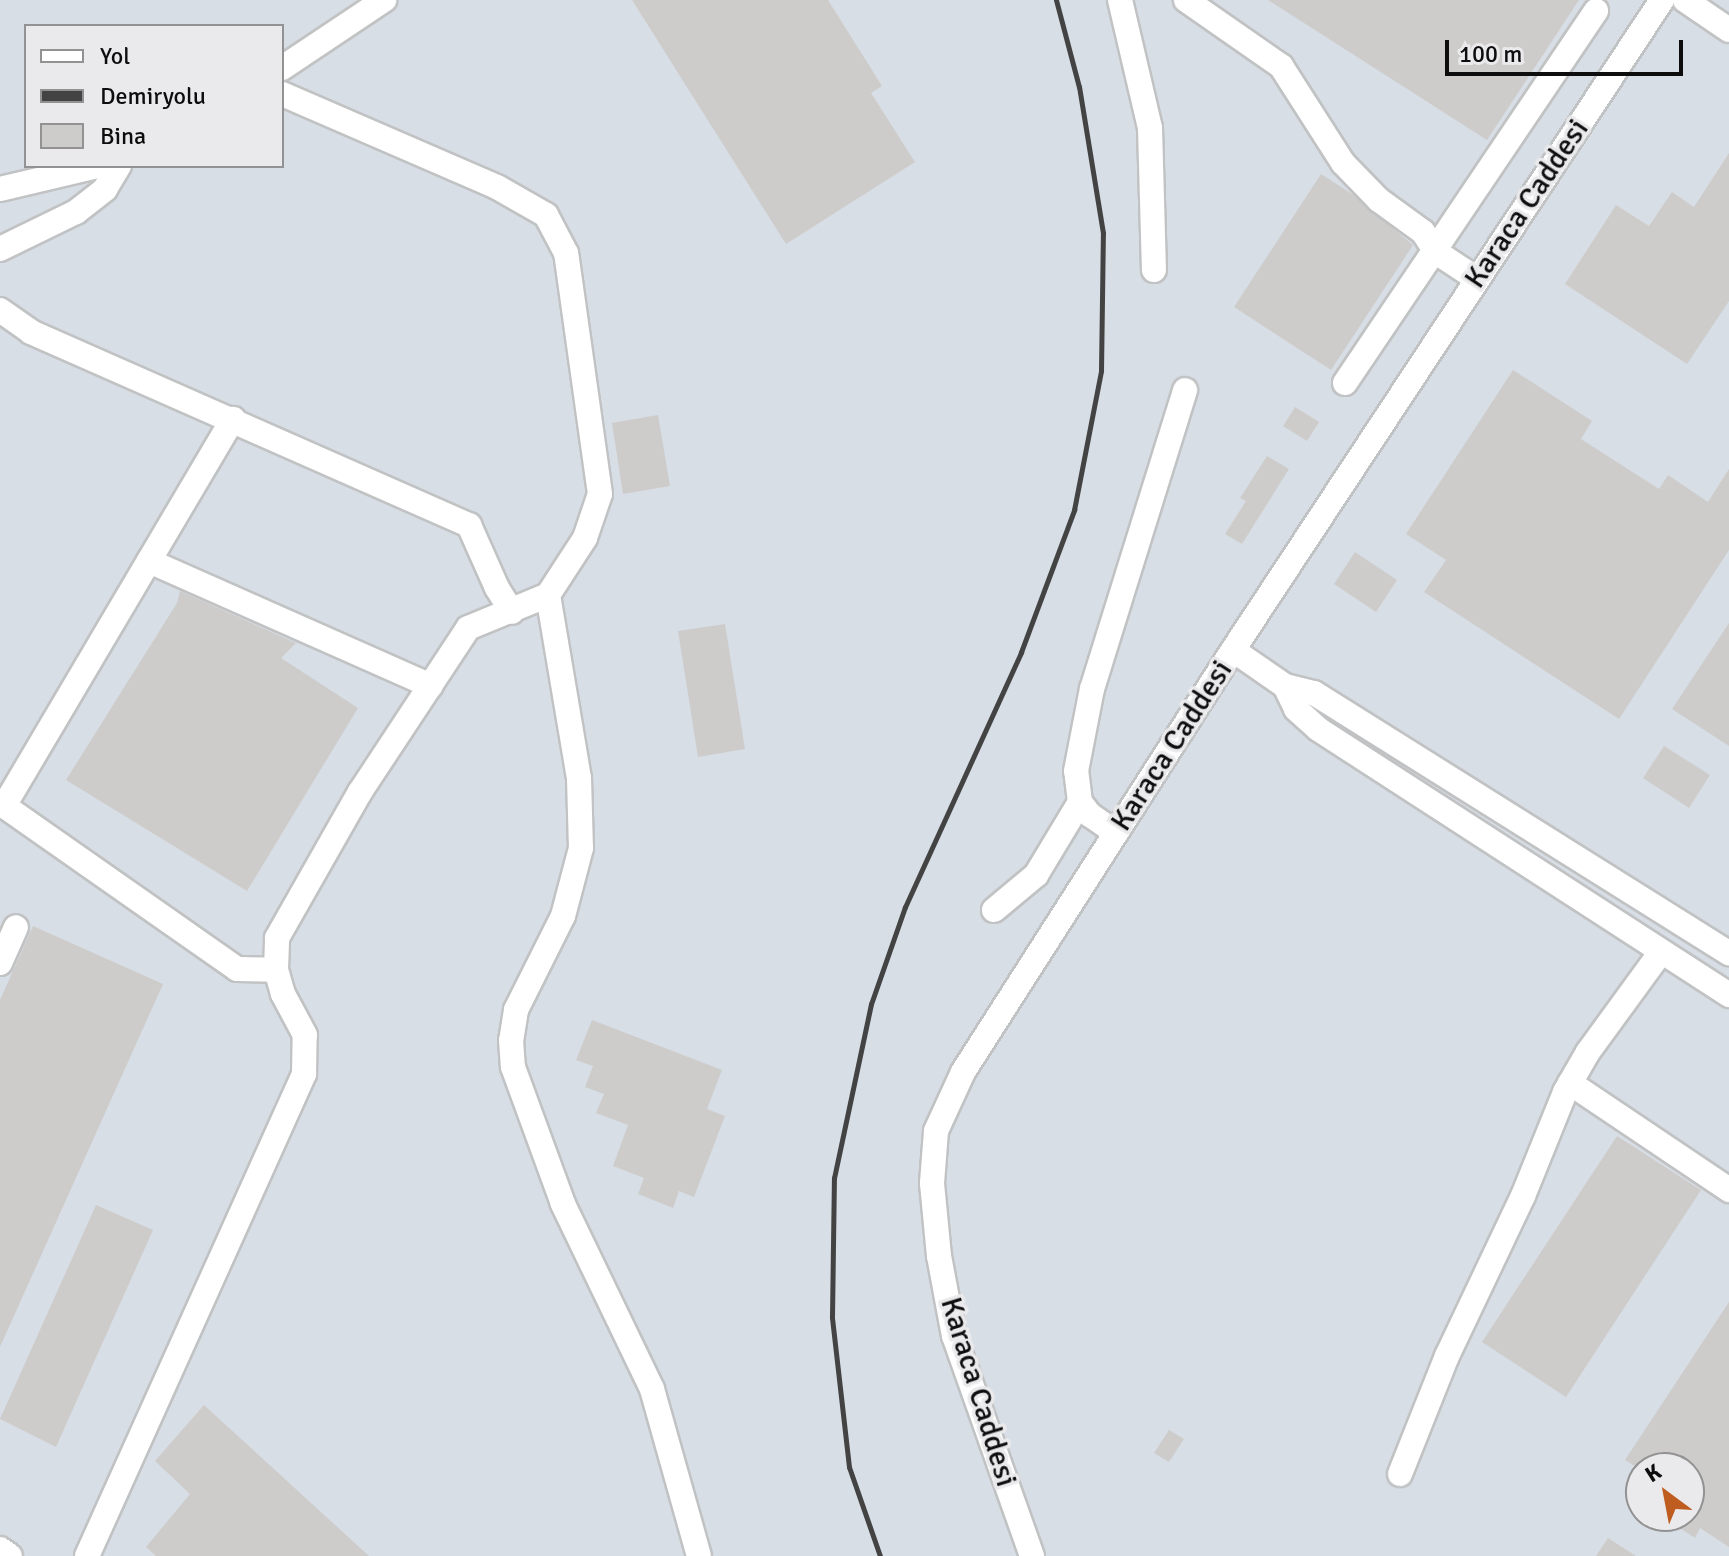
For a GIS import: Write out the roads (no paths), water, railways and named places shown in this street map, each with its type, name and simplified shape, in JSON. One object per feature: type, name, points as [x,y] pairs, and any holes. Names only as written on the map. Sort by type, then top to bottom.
[{"type":"street","points":[[284,67],[384,0]]},
{"type":"street","points":[[1120,0],[1150,128],[1154,270]]},
{"type":"street","points":[[1186,0],[1281,66],[1343,163],[1379,200],[1423,232],[1436,252],[1477,279]]},
{"type":"street","name":"Karaca Caddesi","points":[[1032,1556],[954,1336],[939,1256],[932,1183],[936,1131],[963,1072],[1233,650],[1662,0]]},
{"type":"street","points":[[1685,0],[1729,30]]},
{"type":"street","points":[[1345,383],[1596,11]]},
{"type":"street","points":[[87,1556],[304,1074],[305,1035],[283,994],[276,970],[277,938],[360,792],[468,628],[548,595],[585,538],[600,494],[566,253],[546,215],[497,187],[290,101],[284,96]]},
{"type":"street","points":[[0,189],[89,168]]},
{"type":"street","points":[[0,249],[76,212],[105,189],[118,168]]},
{"type":"street","points":[[0,310],[31,332],[469,525],[497,588],[512,612]]},
{"type":"street","points":[[1116,833],[1090,815],[1080,802],[1076,771],[1092,689],[1185,390]]},
{"type":"street","points":[[233,419],[2,804],[237,969],[276,970]]},
{"type":"street","points":[[149,561],[431,686]]},
{"type":"street","points":[[548,595],[579,778],[581,848],[563,916],[516,1010],[511,1040],[513,1067],[563,1204],[652,1389],[699,1556]]},
{"type":"street","points":[[1233,650],[1285,686],[1314,693],[1729,953]]},
{"type":"street","points":[[1285,686],[1296,709],[1318,729],[1729,995]]},
{"type":"street","points":[[994,910],[1036,875],[1080,802]]},
{"type":"street","points":[[0,963],[16,927]]},
{"type":"street","points":[[1400,1474],[1447,1356],[1505,1237],[1570,1083],[1596,1040],[1661,952]]},
{"type":"street","points":[[1570,1083],[1729,1190]]},
{"type":"street","points":[[0,1549],[10,1556]]},
{"type":"railway","points":[[880,1556],[849,1467],[832,1317],[834,1178],[871,1004],[905,907],[1021,652],[1074,510],[1101,371],[1103,233],[1079,87],[1056,0]]}]
